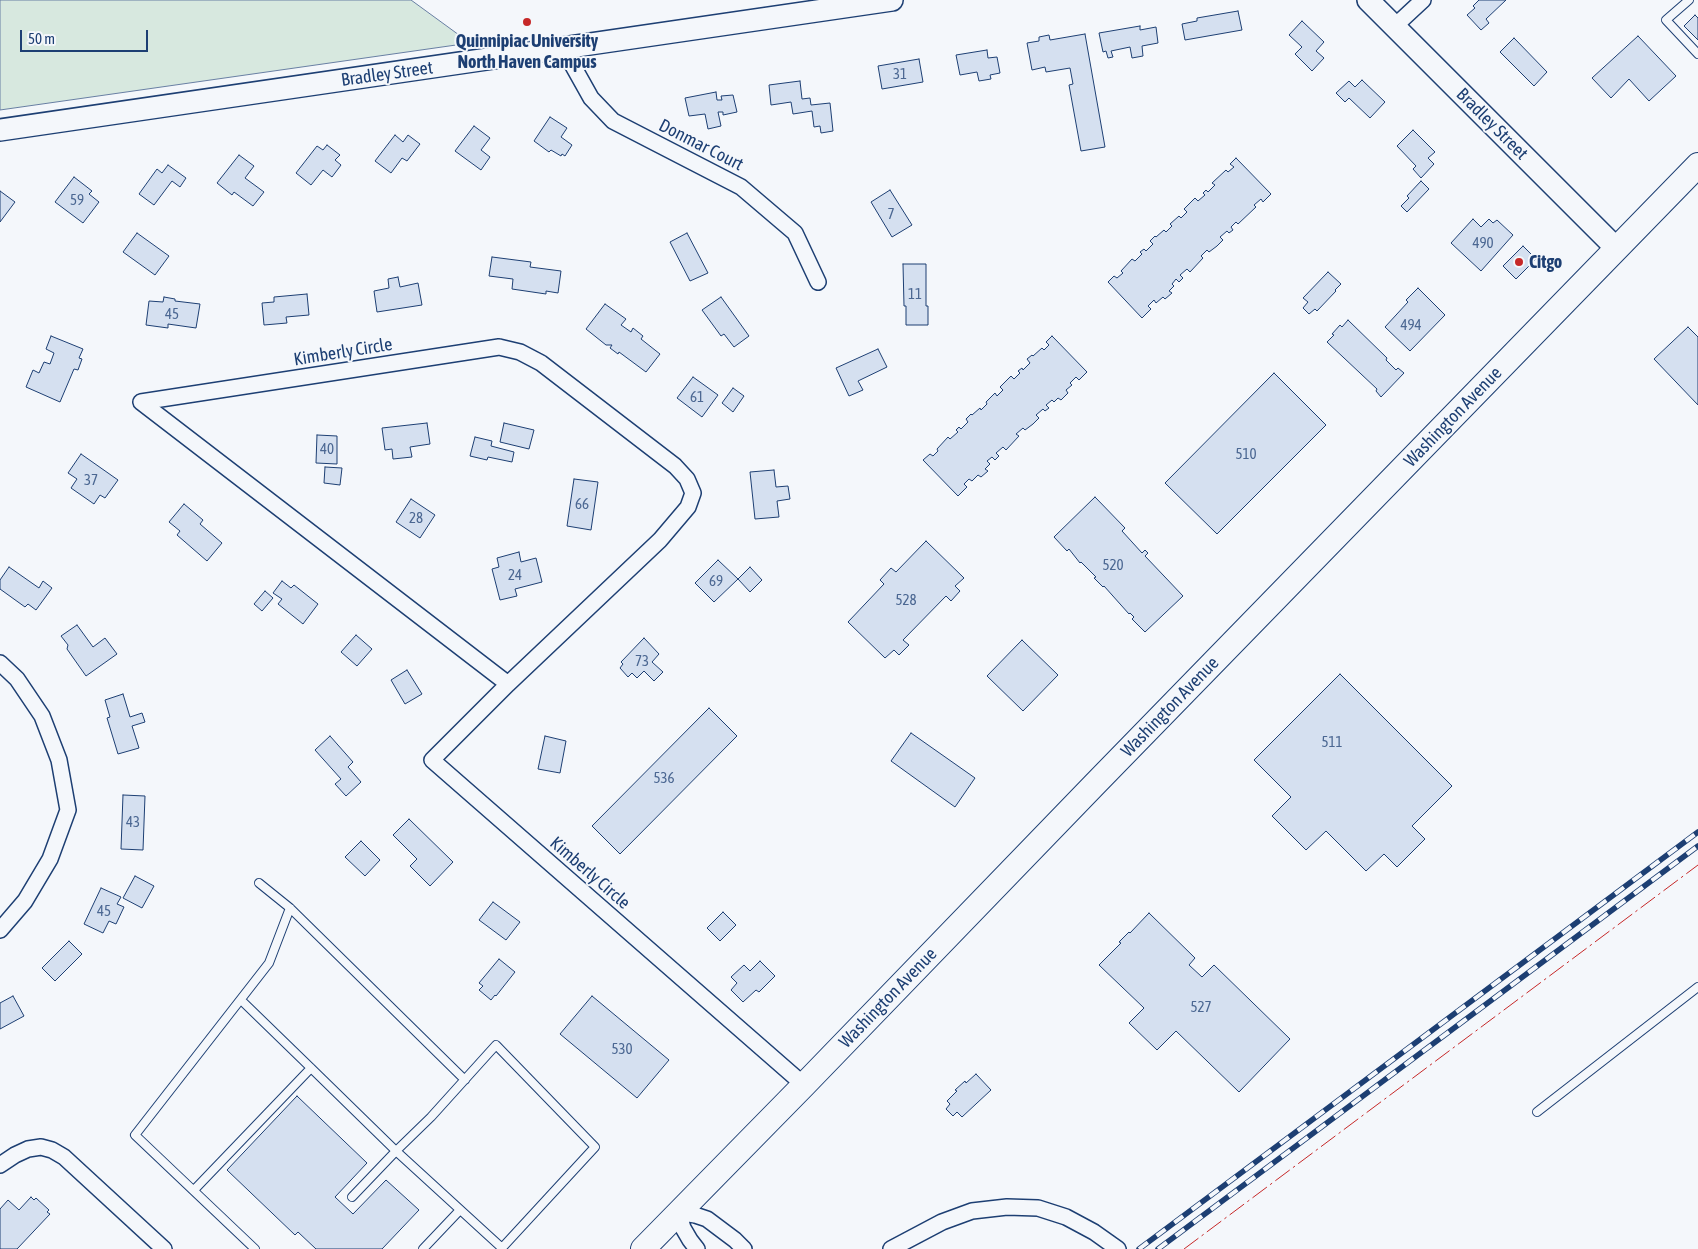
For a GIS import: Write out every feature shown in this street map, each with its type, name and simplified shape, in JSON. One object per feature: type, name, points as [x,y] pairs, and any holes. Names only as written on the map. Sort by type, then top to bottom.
[{"type":"main road","name":"Washington Avenue","points":[[643,1249],[1698,165]]},
{"type":"street","name":"Bradley Street","points":[[0,130],[892,0]]},
{"type":"street","name":"Bradley Street","points":[[1368,0],[1616,248]]},
{"type":"street","points":[[1395,26],[1423,0]]},
{"type":"street","name":"Donmar Court","points":[[562,48],[591,98],[613,121],[741,186],[795,234],[818,282]]},
{"type":"street","name":"Kimberly Circle","points":[[508,684],[141,402],[499,347],[520,352],[541,363],[675,466],[687,479],[693,493],[688,507],[660,540],[508,684],[432,760],[804,1085]]},
{"type":"street","points":[[0,663],[17,678],[42,716],[59,760],[68,810],[50,859],[25,901],[0,930]]},
{"type":"street","points":[[0,1165],[14,1154],[28,1149],[41,1148],[52,1150],[64,1157],[164,1249]]},
{"type":"street","points":[[891,1249],[942,1222],[972,1211],[1007,1207],[1038,1208],[1066,1217],[1094,1232],[1118,1249]]},
{"type":"street","points":[[697,1249],[683,1228],[678,1212],[706,1219],[744,1249]]},
{"type":"lane","points":[[1688,0],[1666,20],[1698,54]]},
{"type":"lane","points":[[259,883],[290,908],[465,1080]]},
{"type":"lane","points":[[255,1249],[135,1135],[270,963],[290,908]]},
{"type":"lane","points":[[1537,1112],[1698,986]]},
{"type":"lane","points":[[241,1000],[396,1152],[501,1248],[595,1147],[496,1045],[465,1080],[396,1152],[352,1197]]},
{"type":"lane","points":[[194,1190],[311,1068]]},
{"type":"lane","points":[[422,1249],[460,1210]]},
{"type":"shaded area","points":[[0,0],[411,0],[470,43],[0,110]]},
{"type":"building","points":[[1479,0],[1506,0],[1486,19],[1489,23],[1481,30],[1467,15],[1475,8],[1473,6]]},
{"type":"building","points":[[1238,11],[1242,30],[1185,40],[1182,24],[1197,21],[1197,18]]},
{"type":"building","points":[[1695,15],[1698,18],[1698,40],[1684,26]]},
{"type":"building","points":[[1302,21],[1324,42],[1316,51],[1324,58],[1312,71],[1295,54],[1302,47],[1289,35]]},
{"type":"building","points":[[1140,26],[1140,30],[1156,27],[1158,43],[1142,46],[1143,56],[1132,58],[1130,47],[1111,51],[1113,57],[1108,58],[1106,51],[1103,52],[1099,33]]},
{"type":"building","points":[[1085,34],[1105,147],[1081,151],[1069,85],[1073,84],[1070,68],[1046,72],[1045,67],[1032,70],[1027,43],[1039,41],[1039,37],[1049,35],[1050,40]]},
{"type":"building","points":[[1638,36],[1676,76],[1649,101],[1629,79],[1611,98],[1592,78]]},
{"type":"building","points":[[1514,38],[1547,72],[1534,86],[1500,52]]},
{"type":"building","points":[[987,50],[988,58],[997,57],[1000,73],[990,75],[991,79],[979,81],[977,72],[960,75],[956,55]]},
{"type":"building","points":[[919,59],[923,82],[882,89],[878,66]]},
{"type":"building","points":[[1362,80],[1385,102],[1370,118],[1349,98],[1345,102],[1336,93],[1349,81],[1355,87]]},
{"type":"building","points":[[800,81],[802,99],[810,98],[811,105],[830,103],[833,131],[821,133],[820,126],[814,127],[812,111],[793,114],[791,102],[771,105],[769,85]]},
{"type":"building","points":[[716,92],[717,100],[722,100],[721,96],[733,95],[737,112],[723,115],[723,112],[718,112],[721,126],[708,129],[705,114],[689,116],[685,98]]},
{"type":"building","points":[[550,117],[567,128],[561,137],[572,145],[565,156],[562,154],[561,156],[551,150],[549,152],[534,141]]},
{"type":"building","points":[[474,126],[490,138],[481,150],[490,157],[481,170],[455,151]]},
{"type":"building","points":[[1413,130],[1435,152],[1428,158],[1434,164],[1421,178],[1413,169],[1416,166],[1397,146]]},
{"type":"building","points":[[395,135],[403,142],[408,135],[420,144],[407,161],[402,158],[391,173],[375,161]]},
{"type":"building","points":[[327,145],[340,155],[335,160],[341,165],[332,177],[323,170],[311,185],[296,173],[317,146],[323,150]]},
{"type":"building","points":[[239,155],[254,166],[245,178],[264,192],[253,206],[234,192],[232,195],[217,183]]},
{"type":"building","points":[[1236,158],[1271,194],[1263,202],[1261,199],[1254,205],[1256,207],[1238,224],[1236,222],[1231,227],[1233,230],[1229,233],[1227,231],[1220,237],[1223,240],[1209,252],[1207,250],[1201,256],[1203,258],[1190,272],[1187,269],[1180,275],[1183,278],[1179,282],[1176,279],[1172,284],[1174,286],[1169,291],[1172,293],[1156,303],[1154,300],[1148,306],[1151,309],[1142,318],[1108,282],[1114,276],[1117,278],[1123,273],[1121,271],[1132,259],[1135,261],[1142,254],[1140,252],[1144,249],[1146,251],[1153,244],[1150,241],[1155,236],[1164,230],[1166,232],[1172,226],[1170,224],[1187,212],[1184,209],[1195,198],[1198,201],[1205,195],[1203,193],[1206,190],[1208,192],[1215,185],[1212,183],[1226,170],[1228,172],[1234,167],[1230,164]]},
{"type":"building","points":[[168,165],[186,178],[180,187],[172,181],[154,205],[139,194],[157,169],[162,173]]},
{"type":"building","points":[[74,177],[92,191],[89,194],[99,202],[83,223],[55,202]]},
{"type":"building","points":[[1421,181],[1429,189],[1407,212],[1401,206],[1409,198],[1407,196]]},
{"type":"building","points":[[890,190],[912,225],[892,237],[871,202]]},
{"type":"building","points":[[0,191],[15,202],[0,222]]},
{"type":"building","points":[[1473,219],[1481,227],[1489,219],[1493,223],[1497,220],[1513,235],[1481,271],[1451,243]]},
{"type":"building","points":[[137,233],[169,256],[155,275],[123,252]]},
{"type":"building","points":[[687,233],[708,273],[690,281],[670,242]]},
{"type":"building","name":"Citgo","points":[[1523,246],[1536,259],[1516,279],[1503,266]]},
{"type":"building","points":[[492,257],[531,262],[530,267],[561,271],[558,293],[546,291],[546,294],[512,289],[513,279],[489,276]]},
{"type":"building","points":[[903,264],[926,264],[928,325],[906,325]]},
{"type":"building","points":[[1328,272],[1341,284],[1317,311],[1315,309],[1309,314],[1303,308],[1308,302],[1303,298]]},
{"type":"building","points":[[398,277],[400,287],[418,283],[422,305],[377,312],[374,291],[389,288],[388,279]]},
{"type":"building","points":[[1418,288],[1445,315],[1410,351],[1385,327]]},
{"type":"building","points":[[307,294],[309,315],[286,317],[287,323],[264,325],[262,303],[274,302],[274,297]]},
{"type":"building","points":[[164,297],[175,299],[175,301],[200,304],[196,328],[168,324],[168,328],[146,325],[149,301],[163,302]]},
{"type":"building","points":[[721,297],[749,336],[734,347],[724,334],[721,336],[702,310]]},
{"type":"building","points":[[605,304],[626,319],[621,325],[631,332],[633,328],[643,336],[641,339],[660,354],[646,372],[619,352],[618,354],[610,348],[612,345],[606,345],[586,329]]},
{"type":"building","points":[[1348,320],[1387,358],[1386,360],[1396,370],[1398,368],[1404,373],[1381,397],[1376,391],[1377,389],[1327,342],[1340,325],[1342,327]]},
{"type":"building","points":[[1688,327],[1698,337],[1698,405],[1654,359]]},
{"type":"building","points":[[51,336],[83,349],[79,358],[82,359],[78,370],[74,369],[60,402],[26,387],[33,370],[39,373],[44,362],[50,364],[54,353],[46,349]]},
{"type":"building","points":[[1052,336],[1087,372],[1079,380],[1076,377],[1070,383],[1072,385],[1066,390],[1068,393],[1061,400],[1058,398],[1054,402],[1052,400],[1046,405],[1049,408],[1045,411],[1043,409],[1036,415],[1039,418],[1033,424],[1025,430],[1023,428],[1016,434],[1019,436],[1006,450],[1003,447],[996,453],[999,456],[995,460],[992,457],[987,461],[990,464],[985,469],[988,471],[981,477],[978,475],[972,481],[969,479],[964,484],[967,487],[958,496],[923,460],[930,454],[933,456],[948,437],[950,439],[958,432],[956,430],[959,427],[961,429],[968,422],[966,419],[980,408],[981,410],[995,393],[997,396],[1003,390],[1000,387],[1011,376],[1014,379],[1020,373],[1018,371],[1022,368],[1023,370],[1030,363],[1027,359],[1042,348],[1044,350],[1049,345],[1046,342]]},
{"type":"building","points":[[878,349],[887,367],[858,381],[863,390],[849,396],[836,368]]},
{"type":"building","points":[[1274,373],[1326,425],[1217,534],[1165,483]]},
{"type":"building","points":[[693,377],[718,395],[702,417],[677,398]]},
{"type":"building","points":[[733,388],[744,396],[733,412],[722,403]]},
{"type":"building","points":[[427,423],[430,444],[410,447],[412,457],[393,459],[392,449],[385,450],[382,428]]},
{"type":"building","points":[[504,423],[534,430],[529,449],[500,442]]},
{"type":"building","points":[[317,435],[337,436],[337,464],[316,463]]},
{"type":"building","points":[[475,437],[492,441],[491,446],[514,452],[512,462],[488,457],[487,460],[470,456]]},
{"type":"building","points":[[81,454],[118,480],[105,498],[100,495],[94,504],[71,488],[77,479],[68,473]]},
{"type":"building","points":[[325,467],[342,468],[340,485],[324,483]]},
{"type":"building","points":[[774,470],[776,487],[788,486],[790,499],[777,501],[779,517],[755,519],[750,472]]},
{"type":"building","points":[[574,479],[598,482],[591,530],[567,526]]},
{"type":"building","points":[[1095,497],[1125,528],[1122,531],[1142,553],[1145,550],[1148,553],[1145,556],[1183,596],[1145,632],[1132,619],[1134,617],[1094,578],[1096,577],[1080,563],[1069,549],[1067,551],[1054,537]]},
{"type":"building","points":[[411,499],[435,515],[420,538],[396,522]]},
{"type":"building","points":[[184,504],[203,520],[200,524],[222,543],[207,561],[177,535],[180,531],[169,522]]},
{"type":"building","points":[[926,541],[964,578],[955,586],[960,591],[951,601],[946,596],[903,640],[909,645],[899,655],[894,650],[885,658],[848,622],[884,584],[880,580],[891,568],[896,572]]},
{"type":"building","points":[[519,552],[521,562],[536,558],[542,582],[515,589],[517,596],[500,600],[492,569],[499,567],[497,558]]},
{"type":"building","points":[[718,560],[738,579],[714,602],[695,583]]},
{"type":"building","points":[[9,567],[39,588],[43,581],[52,588],[36,610],[28,604],[25,607],[0,589],[0,580]]},
{"type":"building","points":[[750,567],[762,580],[750,592],[738,579]]},
{"type":"building","points":[[282,581],[291,588],[294,585],[318,604],[303,624],[278,604],[282,599],[273,593]]},
{"type":"building","points":[[265,591],[273,598],[262,611],[254,604]]},
{"type":"building","points":[[77,625],[93,647],[105,638],[117,654],[86,676],[67,649],[68,645],[61,636]]},
{"type":"building","points":[[356,635],[372,649],[357,666],[341,652]]},
{"type":"building","points":[[644,638],[659,654],[652,662],[663,672],[654,681],[644,671],[637,678],[632,673],[628,677],[620,668],[623,664],[621,662]]},
{"type":"building","points":[[1022,640],[1058,675],[1023,711],[987,676]]},
{"type":"building","points":[[407,670],[422,694],[405,704],[391,680]]},
{"type":"building","points":[[1340,674],[1452,786],[1412,826],[1425,839],[1397,867],[1384,854],[1366,871],[1326,831],[1306,850],[1272,816],[1291,797],[1254,760]]},
{"type":"building","points":[[123,694],[130,717],[142,713],[145,722],[132,726],[139,748],[118,754],[107,718],[110,717],[105,700]]},
{"type":"building","points":[[709,708],[737,736],[620,854],[592,826]]},
{"type":"building","points":[[911,733],[975,778],[955,807],[891,761]]},
{"type":"building","points":[[330,736],[353,762],[348,767],[361,782],[346,796],[335,784],[341,779],[315,750]]},
{"type":"building","points":[[545,736],[566,741],[560,773],[538,769]]},
{"type":"building","points":[[123,795],[145,796],[143,850],[121,849]]},
{"type":"building","points":[[409,819],[453,862],[430,886],[410,866],[417,859],[393,835]]},
{"type":"building","points":[[361,841],[380,860],[365,876],[345,857]]},
{"type":"building","points":[[135,876],[154,886],[142,908],[123,898]]},
{"type":"building","points":[[101,888],[121,897],[117,904],[124,907],[116,924],[109,921],[103,933],[84,924]]},
{"type":"building","points":[[493,902],[520,922],[506,940],[479,920]]},
{"type":"building","points":[[723,912],[736,925],[720,941],[707,928]]},
{"type":"building","points":[[1149,913],[1195,958],[1189,965],[1202,977],[1214,965],[1290,1039],[1239,1092],[1176,1031],[1157,1050],[1129,1023],[1144,1008],[1099,965],[1121,943],[1119,942]]},
{"type":"building","points":[[69,941],[82,954],[55,981],[42,968]]},
{"type":"building","points":[[499,959],[515,972],[491,1000],[479,990],[483,986],[479,983]]},
{"type":"building","points":[[760,961],[775,976],[759,992],[756,990],[743,1002],[731,990],[737,983],[731,977],[744,965],[750,971]]},
{"type":"building","points":[[13,996],[24,1016],[0,1029],[0,1003]]},
{"type":"building","points":[[592,996],[669,1060],[637,1098],[560,1034]]},
{"type":"building","points":[[976,1074],[991,1090],[962,1117],[957,1112],[953,1116],[946,1109],[950,1104],[947,1101],[957,1091],[955,1090]]},
{"type":"building","points":[[297,1096],[367,1163],[335,1197],[353,1214],[386,1180],[419,1210],[382,1249],[316,1249],[298,1232],[295,1235],[227,1170]]},
{"type":"building","points":[[31,1197],[34,1200],[36,1198],[49,1210],[47,1212],[50,1214],[17,1249],[0,1249],[0,1209],[8,1200],[19,1210]]},
{"type":"railway","points":[[1139,1249],[1698,832]]},
{"type":"railway","points":[[1158,1249],[1698,846]]},
{"type":"power","points":[[1184,1249],[1698,865]]},
{"type":"place","name":"Quinnipiac University North Haven Campus","points":[[527,22]]},
{"type":"place","name":"Citgo","points":[[1519,262]]}]
